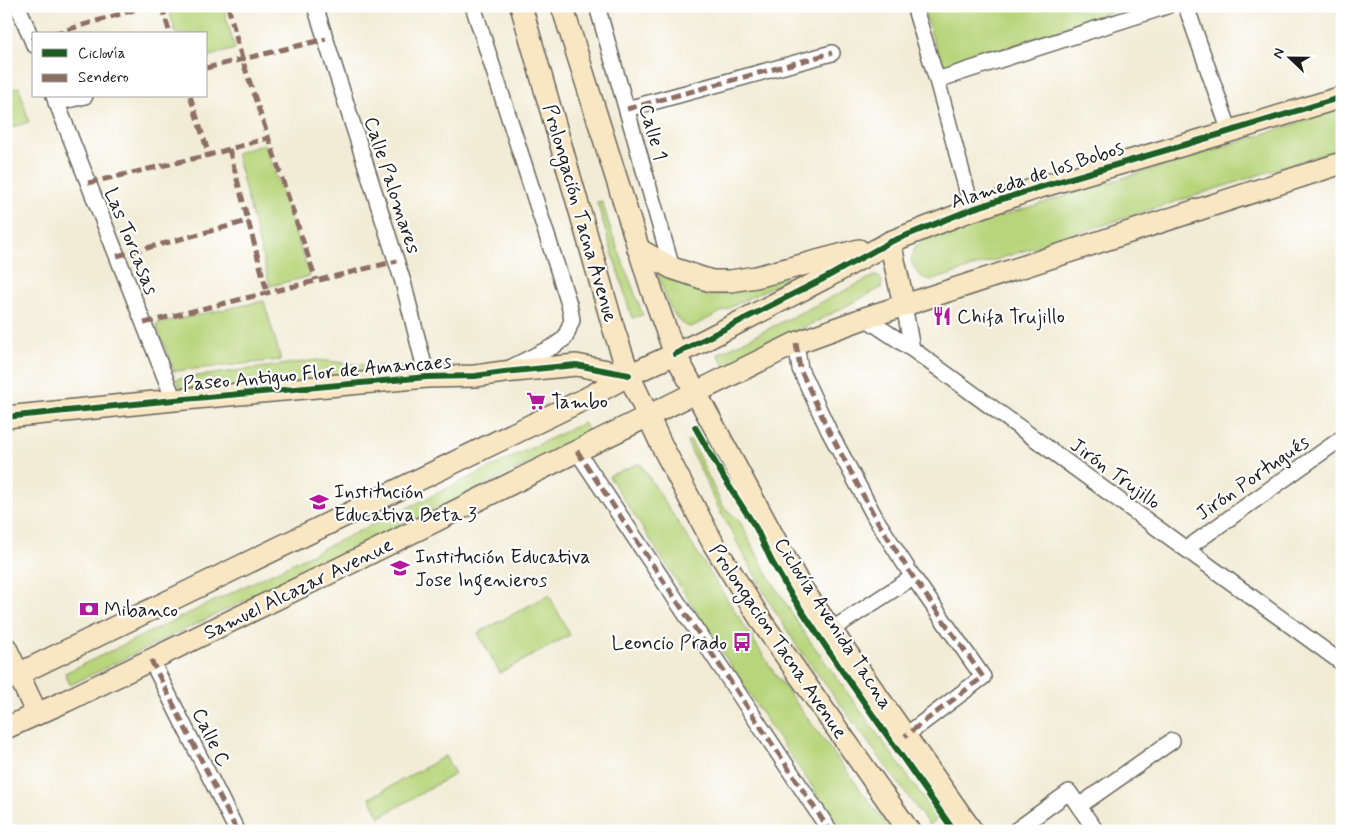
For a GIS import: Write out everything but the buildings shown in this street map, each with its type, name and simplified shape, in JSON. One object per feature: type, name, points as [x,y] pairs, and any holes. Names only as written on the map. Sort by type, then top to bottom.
[{"type":"main road","name":"Prolongación Tacna Avenue","points":[[521,6],[614,330],[629,375],[648,416]]},
{"type":"main road","name":"Prolongación Tacna Avenue","points":[[562,6],[638,249],[676,354],[696,392]]},
{"type":"main road","name":"Alameda de los Bobos","points":[[676,354],[825,278],[890,242],[972,209],[1046,185],[1230,132],[1342,97]]},
{"type":"main road","points":[[972,831],[830,630],[797,580],[696,392],[796,343],[865,318],[1342,163]]},
{"type":"main road","points":[[638,249],[672,268],[711,281],[730,281],[756,277],[890,242],[904,305]]},
{"type":"main road","points":[[13,677],[587,398],[629,375],[676,354]]},
{"type":"main road","name":"Paseo Antiguo Flor de Amancaes","points":[[6,417],[427,377],[475,376],[576,365],[629,375]]},
{"type":"main road","name":"Samuel Alcazar Avenue","points":[[8,722],[37,714],[151,660],[696,392]]},
{"type":"main road","name":"Prolongacion Tacna Avenue","points":[[648,416],[714,545],[764,625],[909,831]]},
{"type":"main road","points":[[6,648],[13,677],[37,714]]},
{"type":"street","points":[[18,6],[32,41]]},
{"type":"street","name":"Calle Palomares","points":[[315,6],[403,282],[427,377]]},
{"type":"street","points":[[473,6],[569,304],[572,320],[565,338],[504,372]]},
{"type":"street","name":"Calle 1","points":[[597,6],[672,268]]},
{"type":"street","points":[[914,6],[937,80],[972,209]]},
{"type":"street","points":[[937,80],[1167,6]]},
{"type":"street","points":[[1186,6],[1230,132]]},
{"type":"street","points":[[627,109],[832,53]]},
{"type":"street","points":[[55,100],[70,98]]},
{"type":"street","name":"Las Torcasas","points":[[55,100],[174,400]]},
{"type":"street","points":[[904,305],[912,349]]},
{"type":"street","name":"Jirón Trujillo","points":[[865,318],[912,349],[1342,663]]},
{"type":"street","points":[[796,343],[800,369],[829,432],[876,519],[913,577],[983,677],[905,736]]},
{"type":"street","name":"Jirón Portugués","points":[[1186,549],[1342,438]]},
{"type":"street","points":[[577,451],[830,831]]},
{"type":"street","points":[[830,630],[913,577]]},
{"type":"street","name":"Calle C","points":[[151,660],[237,831]]},
{"type":"street","points":[[1079,806],[1172,741]]},
{"type":"street","points":[[1015,831],[1069,792],[1096,831]]},
{"type":"green space","points":[[168,6],[223,6],[235,49],[208,56],[208,32],[175,32]]},
{"type":"green space","points":[[922,6],[1128,6],[943,70]]},
{"type":"green space","points":[[19,87],[29,122],[6,129],[6,91]]},
{"type":"green space","points":[[1342,108],[1342,148],[933,280],[919,274],[911,260],[915,247],[924,240]]},
{"type":"green space","points":[[265,144],[310,276],[270,286],[236,153]]},
{"type":"green space","points":[[602,201],[611,231],[643,315],[632,318],[597,202]]},
{"type":"green space","points":[[662,274],[698,289],[723,293],[757,287],[783,277],[787,279],[691,327],[679,320],[670,307],[659,278],[659,275]]},
{"type":"green space","points":[[874,276],[879,277],[882,282],[881,288],[726,368],[718,354]]},
{"type":"green space","points":[[264,301],[281,360],[174,371],[156,324]]},
{"type":"green space","points":[[317,360],[372,366],[412,366],[413,373],[189,392],[180,388],[176,379]]},
{"type":"green space","points":[[583,423],[591,434],[70,685],[65,673]]},
{"type":"green space","points":[[691,440],[722,505],[740,522],[765,570],[802,630],[938,818],[930,826],[797,646],[772,606],[720,511],[687,442]]},
{"type":"green space","points":[[640,463],[777,677],[891,831],[843,831],[772,729],[609,476]]},
{"type":"green space","points":[[549,595],[570,635],[500,673],[478,633]]},
{"type":"green space","points":[[445,756],[455,774],[380,817],[370,798]]},
{"type":"marked path","points":[[60,32],[147,6]]},
{"type":"marked path","points":[[162,6],[169,32]]},
{"type":"marked path","points":[[228,6],[242,59],[316,280]]},
{"type":"marked path","points":[[208,68],[326,39]]},
{"type":"marked path","points":[[627,109],[832,53]]},
{"type":"marked path","points":[[191,98],[209,155]]},
{"type":"marked path","points":[[88,183],[209,155],[268,138]]},
{"type":"marked path","points":[[229,149],[267,292]]},
{"type":"marked path","points":[[117,256],[248,221]]},
{"type":"marked path","points":[[144,323],[397,261]]},
{"type":"marked path","points":[[796,343],[800,369],[829,431],[876,519],[911,574],[983,677],[905,736]]},
{"type":"marked path","points":[[577,451],[830,831]]},
{"type":"marked path","points":[[151,660],[237,831]]},
{"type":"cycle path","points":[[675,354],[825,278],[890,242],[972,209],[1342,97]]},
{"type":"cycle path","points":[[6,417],[427,377],[475,376],[576,365],[629,375]]},
{"type":"cycle path","name":"Ciclovía Avenida Tacna","points":[[695,427],[724,478],[756,528],[771,560],[790,593],[954,831]]},
{"type":"place","name":"Chifa Trujillo","points":[[942,316]]},
{"type":"place","name":"Tambo","points":[[536,401]]},
{"type":"place","name":"Institución Educativa Beta 3","points":[[319,502]]},
{"type":"place","name":"Institución Educativa Jose Ingenieros","points":[[400,568]]},
{"type":"place","name":"Mibanco","points":[[89,609]]},
{"type":"place","name":"Leoncio Prado","points":[[742,642]]}]
